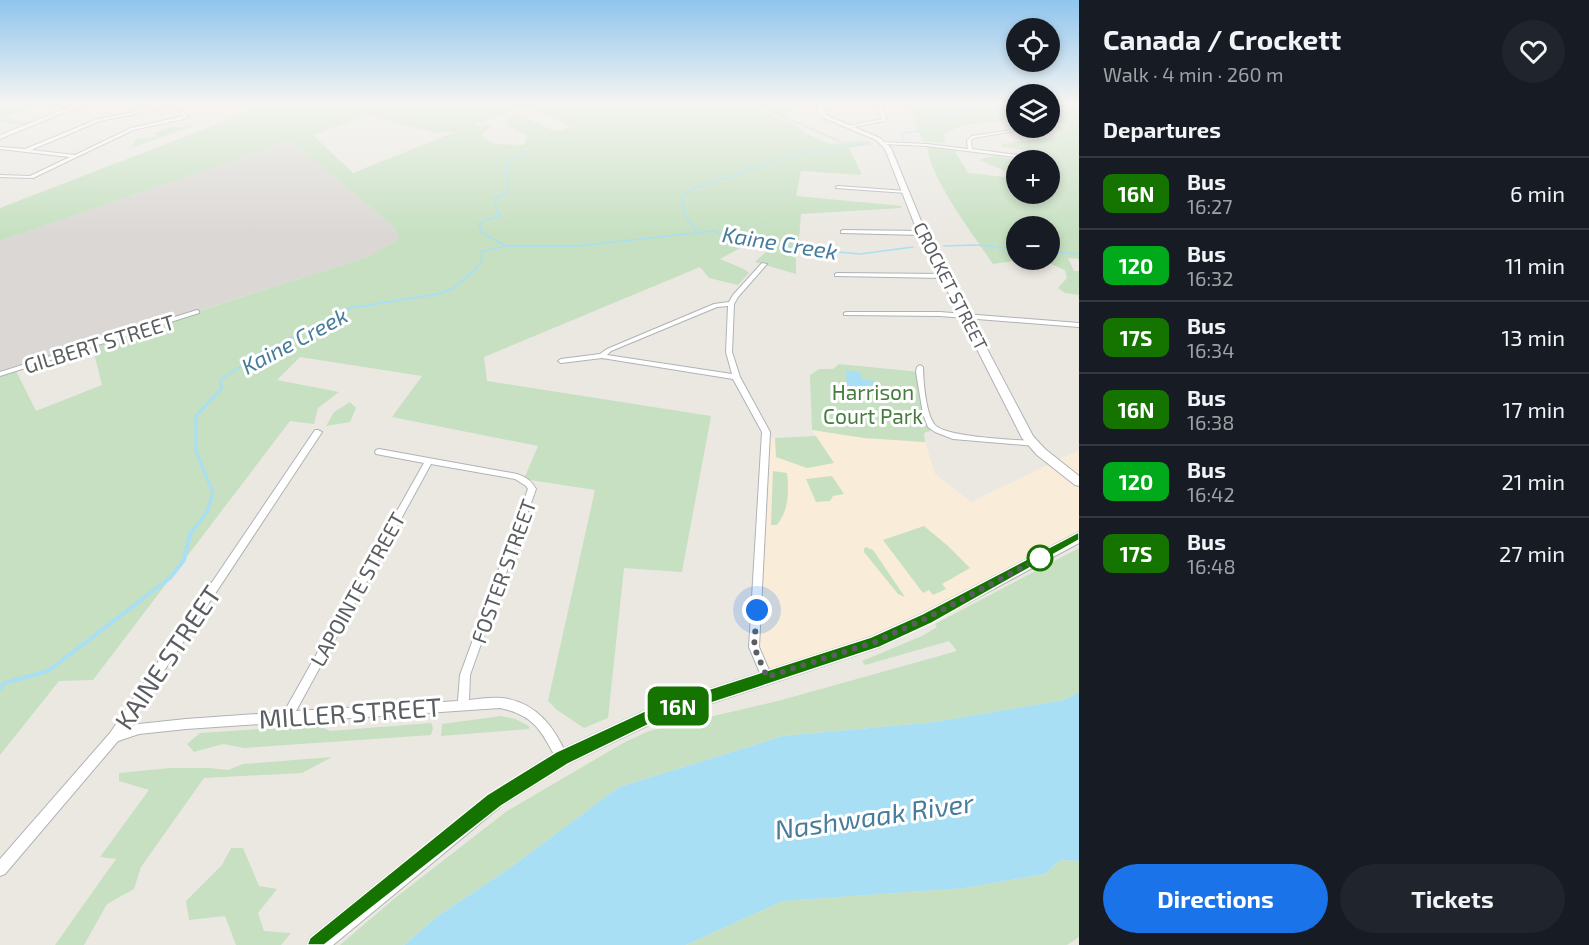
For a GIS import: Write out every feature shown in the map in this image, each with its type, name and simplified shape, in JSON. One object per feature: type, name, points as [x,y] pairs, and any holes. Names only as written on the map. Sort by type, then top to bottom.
[{"type":"street","points":[[25,151],[34,147]]},
{"type":"street","points":[[0,176],[28,178],[94,147]]},
{"type":"street","name":"CROCKET STREET","points":[[887,147],[922,233],[1034,444],[1079,482]]},
{"type":"street","points":[[934,147],[1006,155]]},
{"type":"street","points":[[0,148],[75,156]]},
{"type":"street","points":[[838,187],[906,192]]},
{"type":"street","points":[[843,232],[922,233]]},
{"type":"street","points":[[764,264],[735,296],[731,304],[729,352],[736,377],[766,432],[754,647],[767,677]]},
{"type":"street","points":[[837,274],[944,276]]},
{"type":"street","points":[[602,356],[609,350],[716,305],[731,304]]},
{"type":"street","name":"GILBERT STREET","points":[[0,374],[197,312]]},
{"type":"street","points":[[846,314],[965,316],[1079,325]]},
{"type":"street","points":[[561,361],[602,356],[736,377]]},
{"type":"street","points":[[920,367],[929,418],[933,427],[940,432],[953,436],[1034,444]]},
{"type":"street","name":"KAINE STREET","points":[[0,869],[114,737],[318,432]]},
{"type":"street","name":"FOSTER STREET","points":[[379,452],[517,477],[529,483],[532,489],[465,675],[463,704]]},
{"type":"street","name":"LAPOINTE STREET","points":[[287,717],[428,462]]},
{"type":"street","points":[[317,945],[495,800],[562,758],[651,716],[875,642],[927,618],[1079,537]]},
{"type":"street","name":"MILLER STREET","points":[[114,737],[139,729],[162,726],[500,703],[523,707],[535,715],[544,725],[562,758]]},
{"type":"shaded area","points":[[273,147],[298,147],[394,227],[399,239],[368,257],[0,374],[0,241]]},
{"type":"shaded area","points":[[812,430],[864,438],[925,442],[935,474],[971,502],[1079,450],[1079,537],[927,618],[767,677],[756,656],[766,439],[816,436]]},
{"type":"green space","points":[[158,147],[273,147],[0,241],[0,208]]},
{"type":"green space","points":[[298,147],[326,147],[353,173],[417,147],[854,147],[849,148],[862,175],[801,171],[796,196],[902,206],[901,208],[801,214],[798,254],[777,252],[796,258],[796,274],[755,262],[768,250],[744,246],[720,259],[749,273],[738,285],[709,278],[700,267],[484,357],[487,381],[711,416],[682,572],[624,568],[608,718],[584,728],[557,710],[548,701],[595,490],[524,479],[538,446],[392,417],[422,376],[300,357],[277,380],[339,392],[318,408],[314,424],[290,421],[93,680],[59,681],[0,755],[0,374],[15,369],[36,411],[102,385],[92,345],[368,257],[399,239],[394,227]]},
{"type":"green space","points":[[927,147],[953,148],[968,173],[1005,177],[1006,204],[1060,204],[1060,150],[1003,147],[1079,147],[1079,259],[1068,258],[1074,271],[1079,271],[1079,295],[1065,293],[1058,288],[1067,278],[1065,270],[1060,268],[1060,216],[1006,216],[1006,262],[993,264],[964,223],[935,173]]},
{"type":"green space","points":[[994,156],[1006,158],[1006,172],[980,160]]},
{"type":"green space","name":"Harrison Court Park","points":[[839,364],[920,372],[929,418],[936,429],[924,433],[925,442],[864,438],[812,430],[810,375],[819,369],[833,369]]},
{"type":"green space","points":[[350,402],[356,408],[350,422],[326,426],[334,412]]},
{"type":"green space","points":[[816,436],[834,463],[807,468],[776,457],[775,438]]},
{"type":"green space","points":[[773,471],[787,473],[788,480],[786,507],[777,525],[771,525]]},
{"type":"green space","points":[[832,476],[844,494],[833,496],[830,501],[816,502],[806,479]]},
{"type":"green space","points":[[924,526],[970,568],[942,584],[946,589],[933,595],[929,590],[923,593],[883,540]]},
{"type":"green space","points":[[866,547],[873,550],[905,597],[898,594],[864,552]]},
{"type":"green space","points":[[1079,548],[1079,692],[1064,700],[935,722],[783,736],[619,787],[514,865],[439,915],[404,945],[340,945],[395,898],[507,811],[625,742],[649,731],[778,701],[957,651],[949,641],[865,665],[862,661],[922,636],[937,627],[935,624]]},
{"type":"green space","points":[[501,716],[515,719],[529,726],[529,729],[441,736],[442,724]]},
{"type":"green space","points":[[431,723],[433,728],[431,735],[244,748],[223,744],[194,752],[187,744],[200,733],[318,725],[330,731]]},
{"type":"green space","points":[[332,757],[302,773],[204,778],[141,867],[134,889],[107,904],[84,945],[55,945],[116,859],[100,857],[149,790],[119,781],[119,773],[170,768],[228,770],[243,764]]},
{"type":"green space","points":[[231,848],[243,848],[259,886],[277,889],[258,913],[264,931],[291,933],[281,945],[236,945],[225,916],[189,920],[186,901],[222,865]]},
{"type":"green space","points":[[1060,860],[1079,861],[1079,937],[1067,945],[686,945],[783,901],[965,888],[1045,874]]},
{"type":"water","points":[[846,370],[861,373],[862,379],[874,381],[875,390],[847,386]]},
{"type":"water","name":"Nashwaak River","points":[[1079,692],[1079,861],[1060,860],[1045,874],[965,888],[783,901],[686,945],[404,945],[439,915],[514,865],[619,787],[783,736],[935,722],[1064,700]]},
{"type":"waterway","points":[[697,232],[688,220],[683,206],[682,196],[690,190],[796,154],[845,147]]},
{"type":"waterway","points":[[504,245],[482,233],[479,226],[484,220],[501,216],[496,211],[495,199],[508,191],[506,167],[512,160],[525,154]]},
{"type":"waterway","name":"Kaine Creek","points":[[474,270],[482,262],[481,252],[506,246],[577,246],[714,231],[723,236],[758,238],[805,249],[860,254],[913,247]]},
{"type":"waterway","name":"Kaine Creek","points":[[944,246],[975,245],[1006,248]]},
{"type":"waterway","name":"Kaine Creek","points":[[1060,252],[1079,254]]},
{"type":"waterway","name":"Kaine Creek","points":[[221,387],[220,380],[259,354],[350,308],[438,294],[454,288],[476,269]]},
{"type":"waterway","name":"Kaine Creek","points":[[191,533],[207,512],[213,493],[196,451],[196,416],[221,387]]},
{"type":"waterway","name":"Kaine Creek","points":[[0,689],[4,683],[48,671],[170,578],[184,560],[191,531]]},
{"type":"bus line","name":"16N","points":[[317,945],[495,800],[562,758],[629,724],[705,696],[861,648],[927,618],[1079,537]]},
{"type":"route","points":[[757,610],[754,647],[767,677],[875,642],[927,618],[1040,558]]}]
